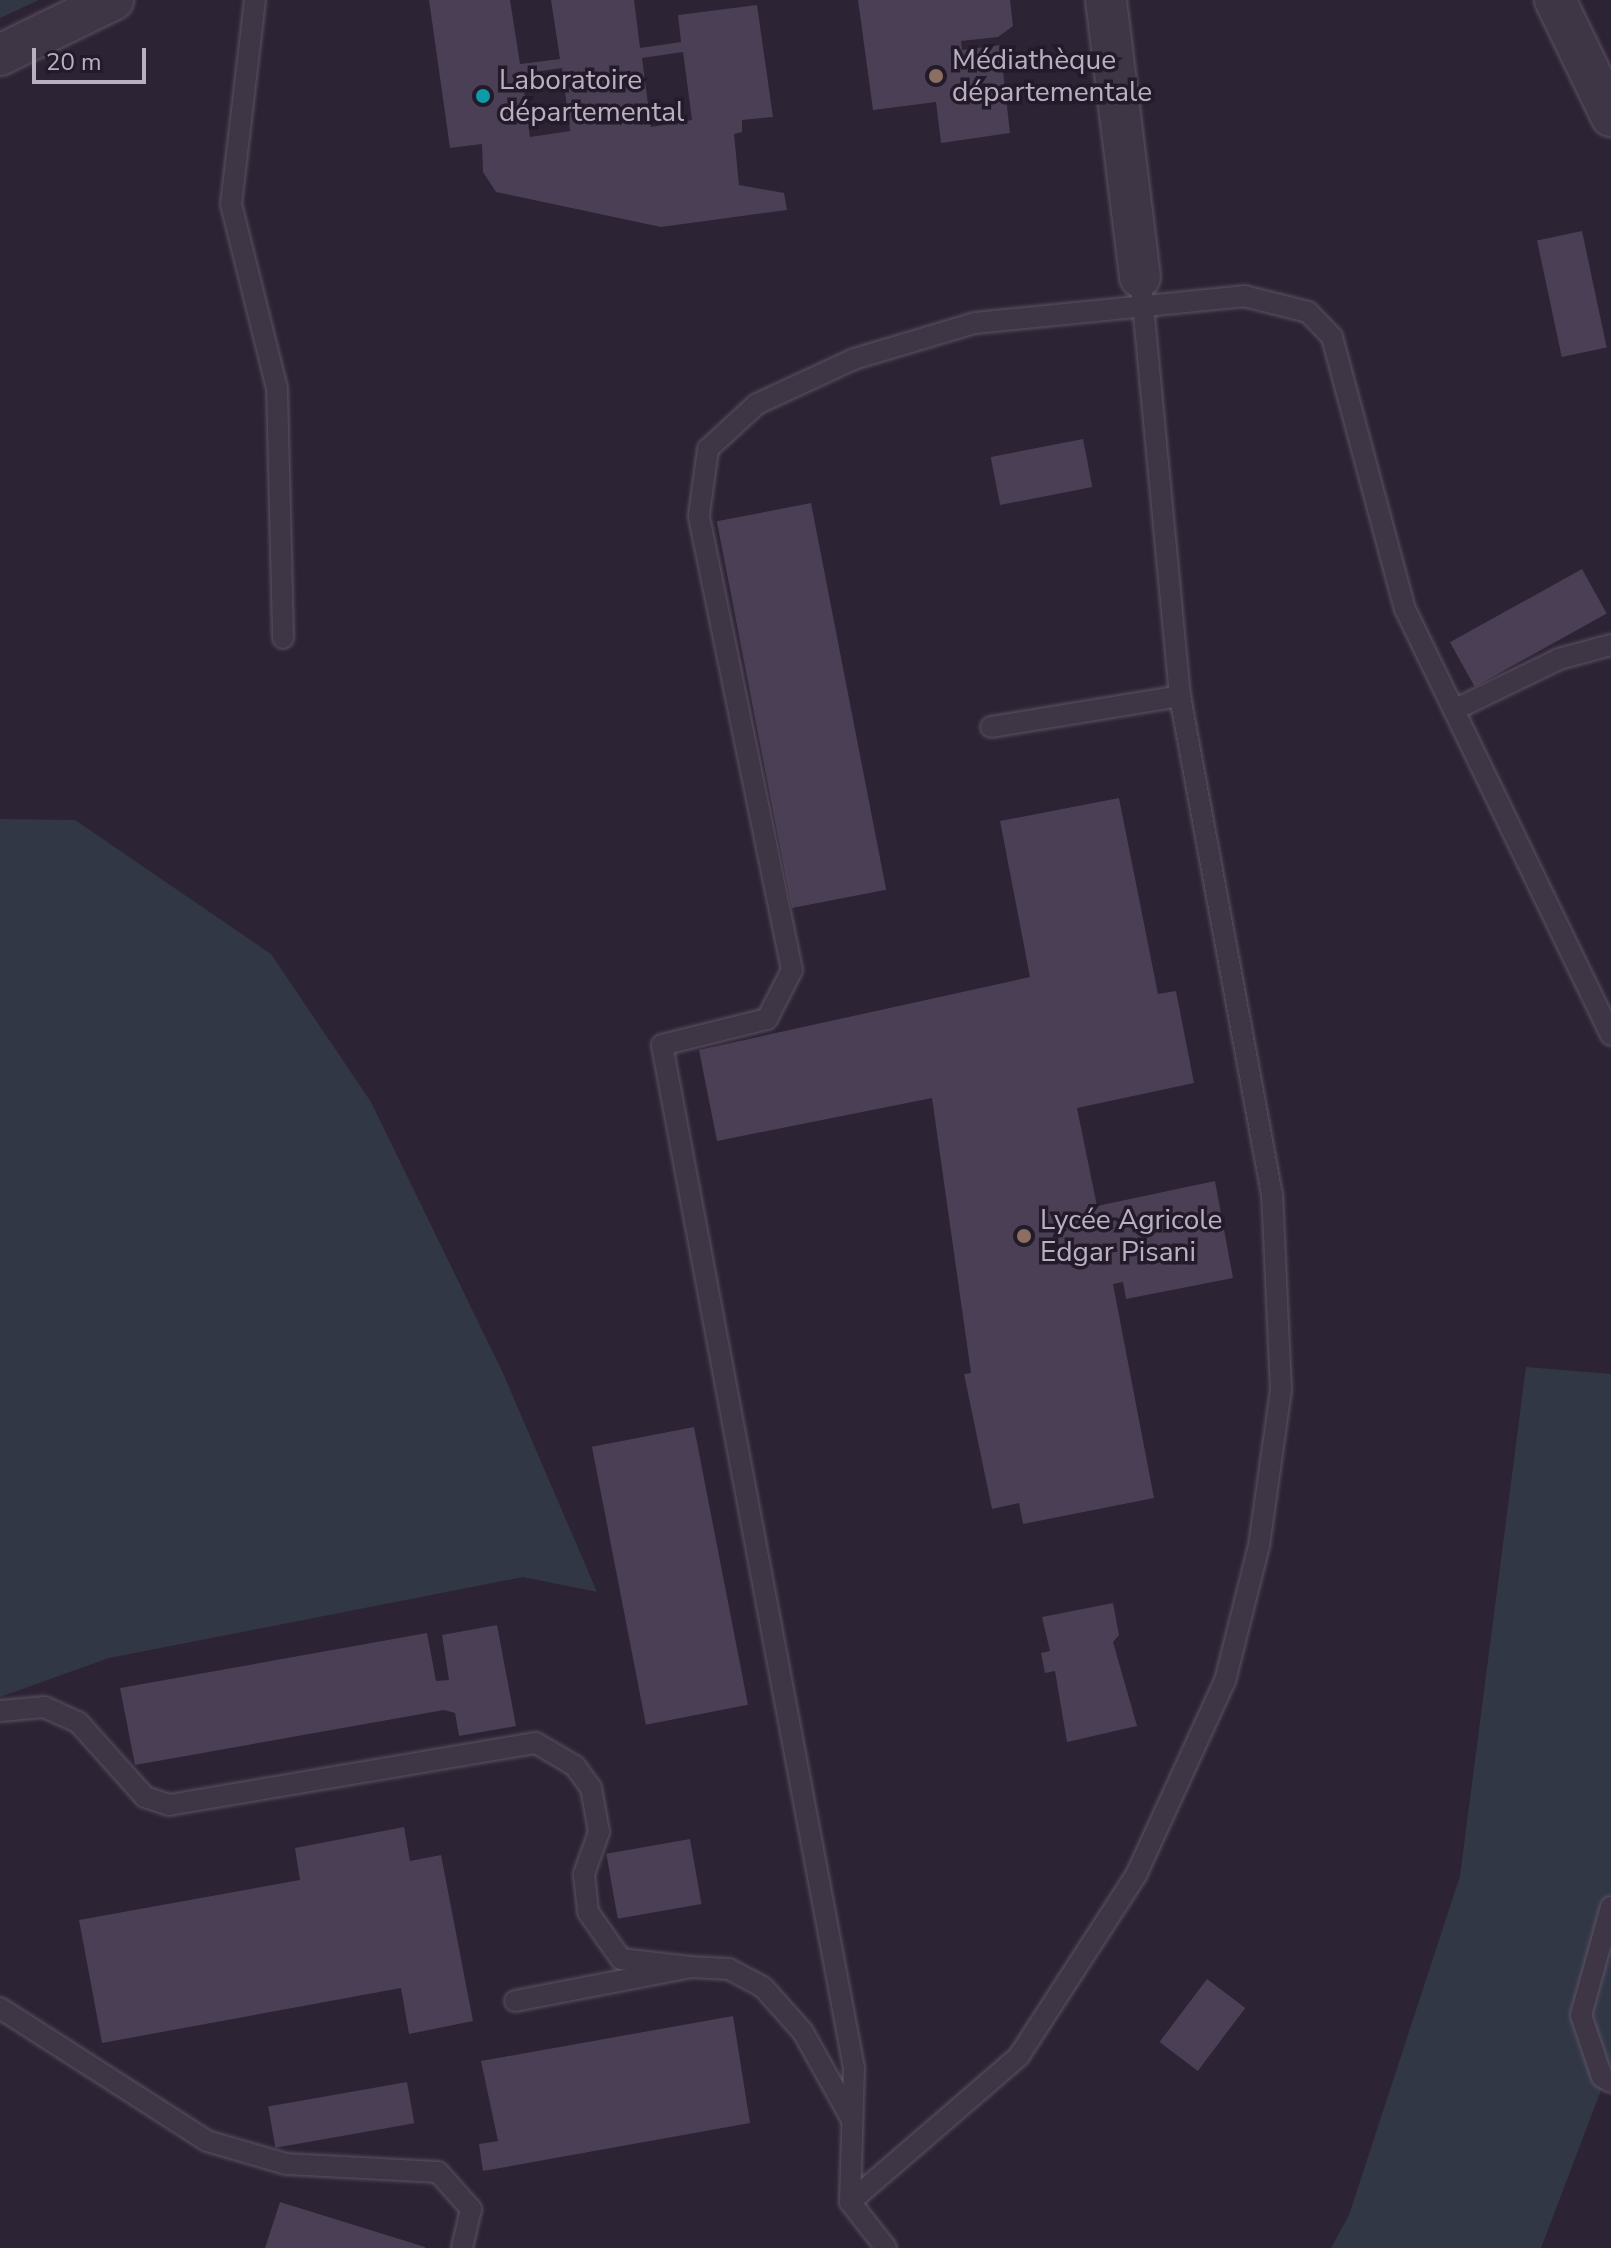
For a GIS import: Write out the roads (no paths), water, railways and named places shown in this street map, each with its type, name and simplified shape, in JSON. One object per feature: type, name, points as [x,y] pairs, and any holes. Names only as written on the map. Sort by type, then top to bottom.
[{"type":"street","points":[[0,55],[113,0]]},
{"type":"street","points":[[1106,0],[1142,292]]},
{"type":"street","points":[[1555,0],[1611,116]]},
{"type":"lane","points":[[255,0],[231,204],[277,388],[283,638]]},
{"type":"lane","points":[[850,2202],[1019,2056],[1136,1875],[1225,1681],[1259,1546],[1281,1390],[1272,1195],[1180,696],[1142,292]]},
{"type":"lane","points":[[886,2248],[850,2202],[854,2068],[662,1045],[767,1019],[792,970],[699,515],[708,449],[757,404],[854,359],[975,323],[1142,292],[1271,298],[1308,312],[1332,337],[1405,609],[1611,1035]]},
{"type":"lane","points":[[1454,710],[1559,659],[1611,645]]},
{"type":"lane","points":[[991,727],[1180,696]]},
{"type":"lane","points":[[0,1711],[44,1707],[78,1722],[145,1797],[169,1805],[536,1743],[575,1766],[591,1788],[599,1832],[584,1874],[588,1912],[621,1959],[729,1969],[763,1987],[803,2032],[852,2120]]},
{"type":"lane","points":[[1611,1907],[1581,2015],[1602,2077],[1611,2082]]},
{"type":"lane","points":[[515,2001],[691,1967]]},
{"type":"lane","points":[[0,2008],[207,2141],[286,2164],[438,2172],[471,2209],[462,2248]]},
{"type":"place","name":"Médiathèque départementale","points":[[936,76]]},
{"type":"place","name":"Laboratoire départemental","points":[[483,96]]},
{"type":"place","name":"Lycée Agricole Edgar Pisani","points":[[1024,1236]]}]
